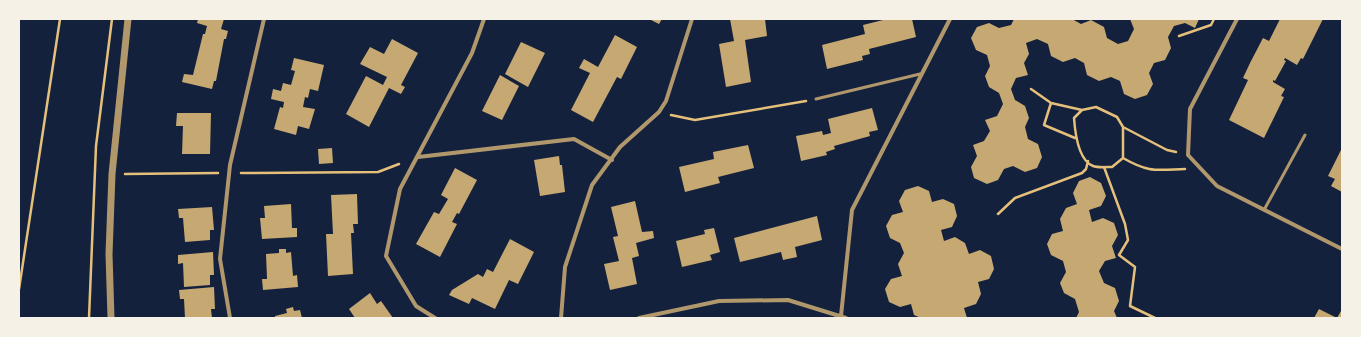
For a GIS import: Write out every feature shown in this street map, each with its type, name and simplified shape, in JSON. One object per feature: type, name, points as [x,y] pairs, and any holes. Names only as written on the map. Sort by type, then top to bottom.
[{"type":"street","points":[[111,318],[109,254],[112,174],[128,19]]},
{"type":"street","points":[[230,318],[220,259],[230,173],[264,19]]},
{"type":"street","points":[[435,318],[416,306],[386,256],[400,189],[472,53],[484,19]]},
{"type":"street","points":[[561,318],[566,267],[592,185],[612,160],[620,147],[658,112],[666,101],[692,19]]},
{"type":"street","points":[[841,316],[852,210],[920,74],[950,19]]},
{"type":"street","points":[[1237,19],[1190,109],[1188,155],[1217,186],[1342,249]]},
{"type":"street","points":[[418,156],[574,139],[612,160]]},
{"type":"street","points":[[639,318],[719,302],[788,300],[846,318]]},
{"type":"lane","points":[[816,99],[920,74]]},
{"type":"lane","points":[[1264,210],[1305,136]]},
{"type":"path","points":[[19,289],[60,19]]},
{"type":"path","points":[[1179,36],[1211,25],[1214,19]]},
{"type":"path","points":[[1031,89],[1052,104],[1082,110],[1096,107],[1117,117],[1123,127],[1123,158]]},
{"type":"path","points":[[658,112],[695,120],[816,99]]},
{"type":"path","points":[[1052,104],[1044,125],[1075,138]]},
{"type":"path","points":[[1082,110],[1074,118],[1075,138],[1088,161],[1093,166],[1112,167],[1123,158]]},
{"type":"path","points":[[1123,127],[1168,150],[1188,155]]},
{"type":"path","points":[[112,174],[378,172],[418,156]]},
{"type":"path","points":[[1123,158],[1137,166],[1150,170],[1200,168]]},
{"type":"path","points":[[998,214],[1015,198],[1082,173],[1086,169],[1088,161]]},
{"type":"path","points":[[1104,167],[1125,224],[1128,240],[1118,254],[1135,268],[1130,306],[1149,317],[1155,318]]},
{"type":"building","points":[[198,19],[224,19],[221,29],[228,31],[226,39],[224,39],[216,81],[214,81],[212,89],[182,82],[184,74],[193,75],[203,34],[205,34],[207,26],[197,23]]},
{"type":"building","points":[[649,19],[662,19],[659,24]]},
{"type":"building","points":[[730,19],[765,19],[767,36],[745,40],[751,82],[726,87],[719,44],[734,41]]},
{"type":"building","points":[[887,19],[912,19],[916,37],[869,49],[870,54],[862,56],[863,60],[827,69],[822,45],[865,34],[863,25]]},
{"type":"building","points":[[1014,19],[1072,19],[1081,24],[1091,20],[1104,27],[1107,38],[1118,44],[1128,41],[1134,29],[1130,19],[1199,19],[1195,28],[1185,23],[1174,26],[1168,37],[1171,48],[1165,60],[1154,63],[1149,73],[1153,84],[1147,95],[1135,99],[1124,94],[1120,81],[1111,77],[1099,81],[1087,75],[1084,63],[1075,58],[1063,62],[1051,56],[1048,44],[1037,39],[1026,43],[1029,54],[1024,63],[1028,75],[1016,78],[1011,89],[1015,100],[1025,106],[1029,118],[1025,127],[1028,139],[1038,144],[1042,157],[1037,168],[1025,172],[1013,166],[1004,169],[998,180],[987,184],[974,178],[971,167],[977,156],[973,145],[984,141],[990,131],[985,120],[997,116],[1003,104],[999,93],[989,87],[985,76],[990,66],[987,55],[976,50],[971,38],[977,27],[989,23],[999,28],[1011,25]]},
{"type":"building","points":[[1280,19],[1323,19],[1303,59],[1301,58],[1297,65],[1285,58],[1284,60],[1286,61],[1275,81],[1273,80],[1273,82],[1285,89],[1281,96],[1284,97],[1264,138],[1229,120],[1248,80],[1243,78],[1250,63],[1263,38],[1269,41]]},
{"type":"building","points":[[615,35],[637,47],[621,79],[617,77],[593,122],[571,110],[590,73],[579,68],[584,59],[598,67]]},
{"type":"building","points":[[392,39],[418,53],[401,85],[405,87],[401,94],[389,88],[369,127],[346,114],[366,76],[383,85],[387,77],[360,64],[370,47],[384,54]]},
{"type":"building","points":[[521,42],[545,53],[528,87],[505,74]]},
{"type":"building","points":[[294,58],[324,65],[318,91],[310,89],[308,98],[305,97],[303,107],[315,109],[309,129],[298,126],[296,135],[274,129],[280,107],[283,108],[284,102],[271,99],[273,89],[281,91],[283,83],[291,85],[295,71],[291,70]]},
{"type":"building","points":[[500,75],[519,86],[502,120],[482,111]]},
{"type":"building","points":[[872,108],[878,130],[869,132],[870,136],[834,146],[835,149],[826,152],[827,155],[801,161],[796,136],[822,131],[823,135],[831,133],[828,119]]},
{"type":"building","points":[[177,113],[211,113],[210,154],[182,154],[183,126],[176,126]]},
{"type":"building","points":[[748,145],[754,168],[718,177],[720,183],[685,192],[679,167],[714,159],[713,152]]},
{"type":"building","points":[[332,148],[333,163],[319,164],[318,149]]},
{"type":"building","points":[[1342,148],[1342,192],[1331,186],[1335,179],[1328,176]]},
{"type":"building","points":[[559,156],[560,165],[562,165],[565,192],[540,196],[534,160]]},
{"type":"building","points":[[455,168],[477,180],[459,214],[457,213],[452,222],[457,224],[440,257],[416,244],[434,212],[439,214],[448,199],[441,195]]},
{"type":"building","points":[[1090,177],[1101,183],[1106,196],[1101,206],[1089,210],[1092,222],[1103,218],[1114,223],[1118,235],[1112,246],[1116,258],[1105,261],[1099,271],[1104,283],[1115,288],[1119,301],[1114,311],[1117,318],[1076,318],[1079,312],[1075,299],[1064,293],[1060,283],[1066,272],[1063,261],[1051,255],[1047,244],[1052,234],[1063,231],[1060,219],[1066,208],[1077,204],[1073,193],[1079,181]]},
{"type":"building","points":[[918,186],[929,191],[932,202],[943,199],[954,204],[957,216],[952,227],[941,230],[944,241],[955,237],[965,243],[969,254],[980,250],[991,256],[994,269],[989,279],[978,282],[981,294],[976,304],[964,308],[967,318],[921,318],[914,315],[911,304],[900,307],[889,302],[885,289],[891,279],[902,276],[898,264],[904,253],[900,243],[890,238],[886,226],[892,215],[903,212],[899,201],[905,190]]},
{"type":"building","points":[[357,194],[358,224],[353,224],[354,233],[351,233],[353,274],[328,276],[326,234],[333,234],[331,195]]},
{"type":"building","points":[[635,201],[642,232],[653,231],[654,238],[636,243],[639,256],[632,258],[637,284],[610,290],[604,264],[619,261],[613,237],[618,236],[611,207]]},
{"type":"building","points":[[291,204],[292,228],[297,228],[297,237],[262,239],[260,218],[265,218],[264,206]]},
{"type":"building","points":[[212,207],[214,230],[210,230],[210,240],[185,242],[183,218],[179,218],[178,209]]},
{"type":"building","points":[[817,216],[822,240],[795,247],[797,257],[783,260],[781,252],[740,262],[734,238]]},
{"type":"building","points":[[714,228],[720,252],[710,255],[712,260],[682,267],[676,241],[705,234],[704,230]]},
{"type":"building","points":[[510,239],[534,252],[518,284],[509,280],[495,309],[472,298],[469,304],[449,295],[452,290],[478,274],[483,277],[487,269],[493,272]]},
{"type":"building","points":[[279,249],[286,249],[286,253],[291,252],[293,276],[297,275],[298,287],[263,290],[262,279],[267,279],[266,254],[279,253]]},
{"type":"building","points":[[213,252],[214,275],[210,275],[210,285],[184,287],[183,263],[178,264],[178,255]]},
{"type":"building","points":[[214,287],[215,309],[211,309],[212,318],[185,318],[184,299],[180,299],[179,290]]},
{"type":"building","points":[[370,293],[377,304],[381,301],[393,318],[355,318],[349,309]]},
{"type":"building","points":[[293,307],[294,311],[300,310],[302,318],[275,318],[275,316],[287,313],[286,309]]},
{"type":"building","points":[[1319,309],[1337,318],[1314,318]]},
{"type":"building","points":[[1341,311],[1342,318],[1337,318]]}]
